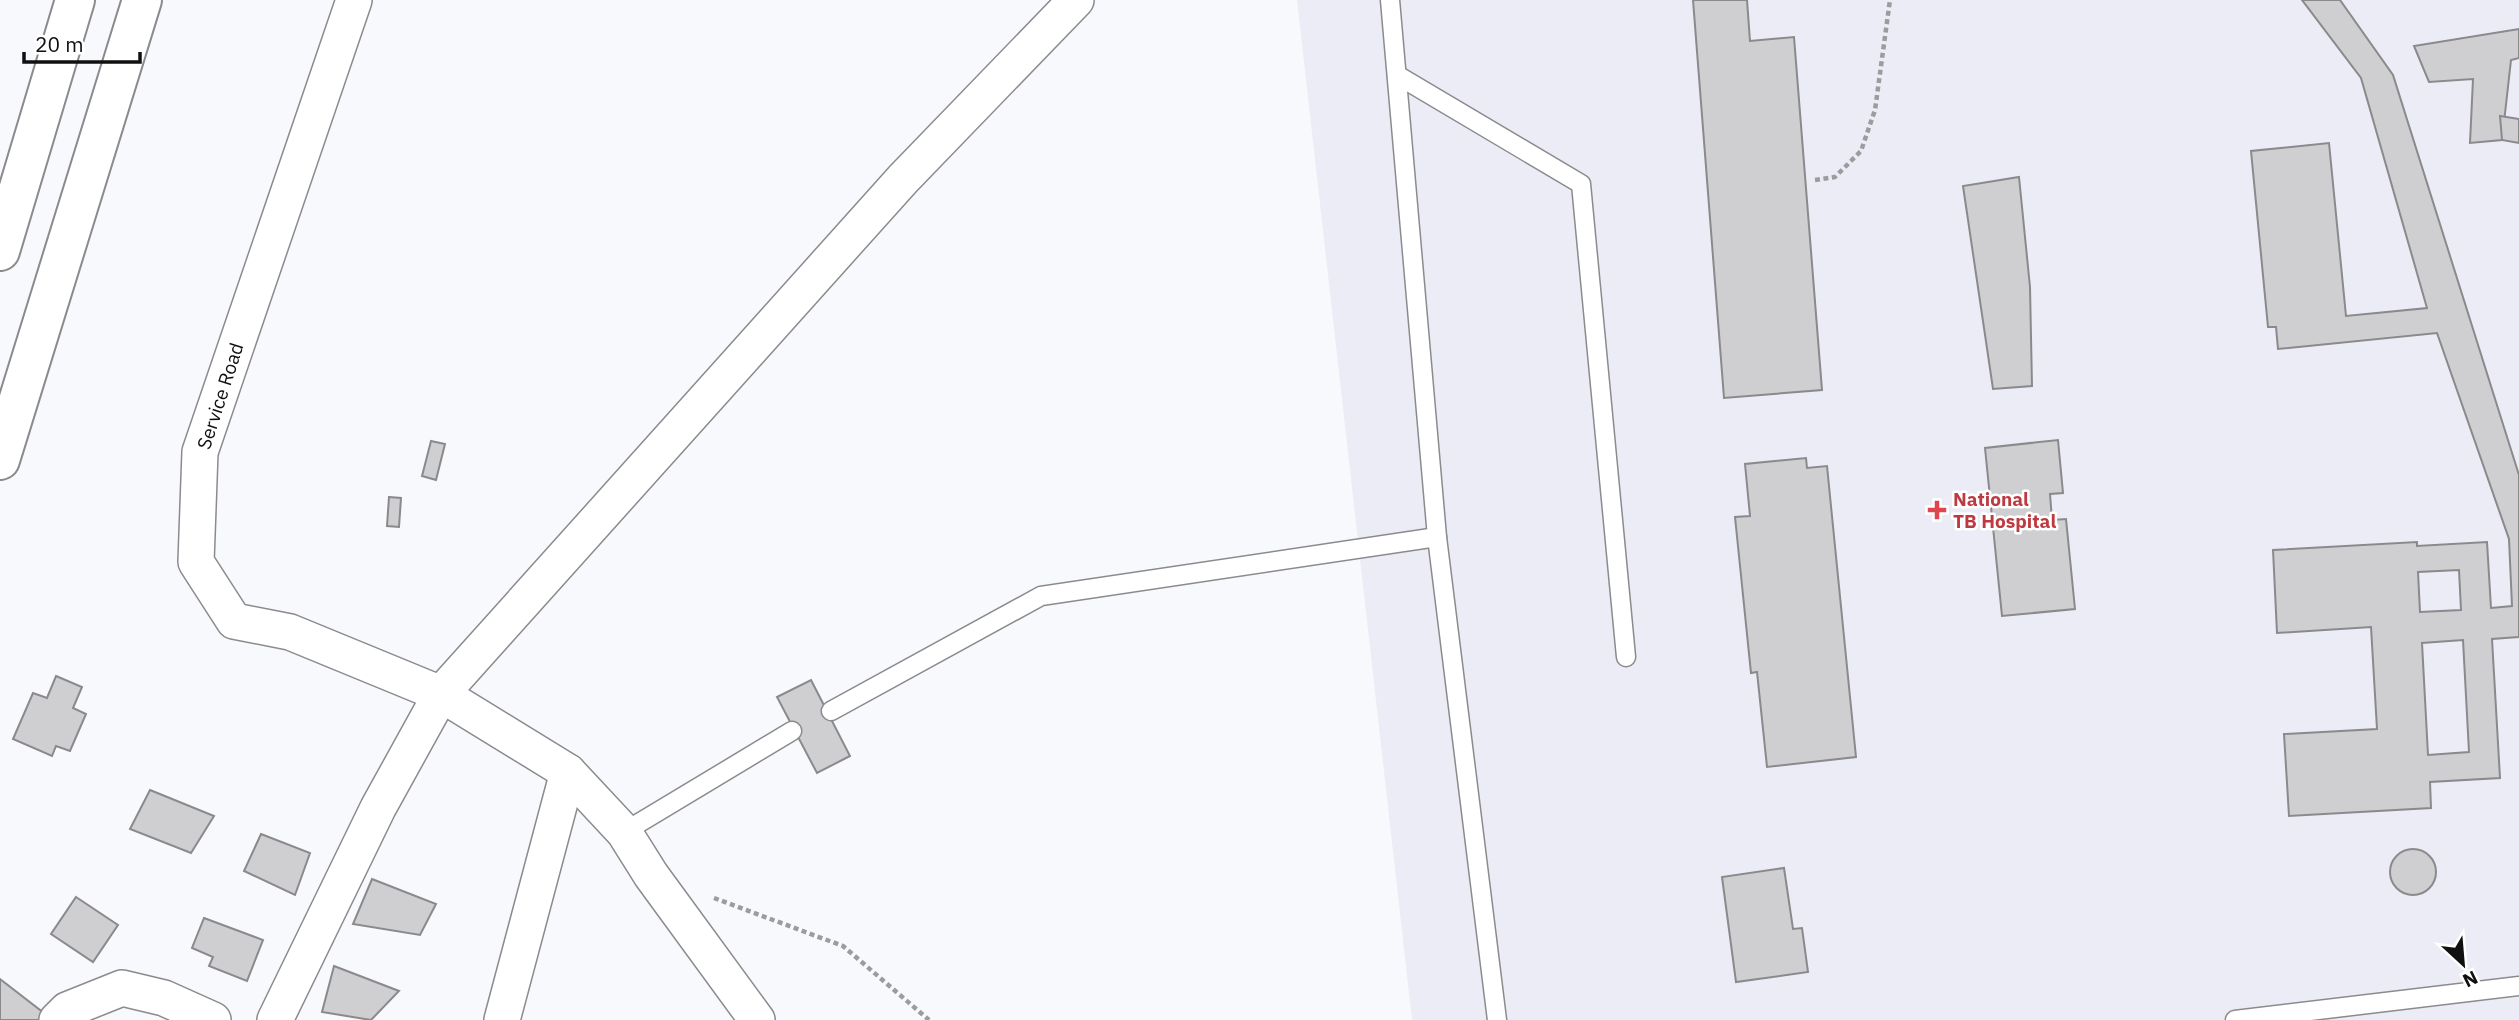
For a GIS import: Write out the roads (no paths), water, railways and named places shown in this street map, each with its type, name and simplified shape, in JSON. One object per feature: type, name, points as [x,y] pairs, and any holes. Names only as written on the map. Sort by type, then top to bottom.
[{"type":"highway","points":[[0,251],[75,0]]},
{"type":"highway","points":[[0,460],[142,0]]},
{"type":"street","name":"Service Road","points":[[354,0],[200,452],[196,562],[234,621],[290,632],[441,694],[568,772],[624,832],[651,874],[757,1020]]},
{"type":"street","points":[[275,1020],[378,808],[441,694],[902,179],[1076,0]]},
{"type":"street","points":[[502,1020],[568,772]]},
{"type":"street","points":[[57,1020],[67,1010],[122,988],[164,998],[212,1020]]},
{"type":"lane","points":[[1390,0],[1437,537],[1497,1020]]},
{"type":"lane","points":[[1397,75],[1581,184],[1626,657]]},
{"type":"lane","points":[[831,711],[1041,596],[1437,537]]},
{"type":"lane","points":[[624,832],[792,732]]},
{"type":"lane","points":[[2235,1020],[2519,986]]},
{"type":"place","name":"National TB Hospital","points":[[1937,510]]}]
